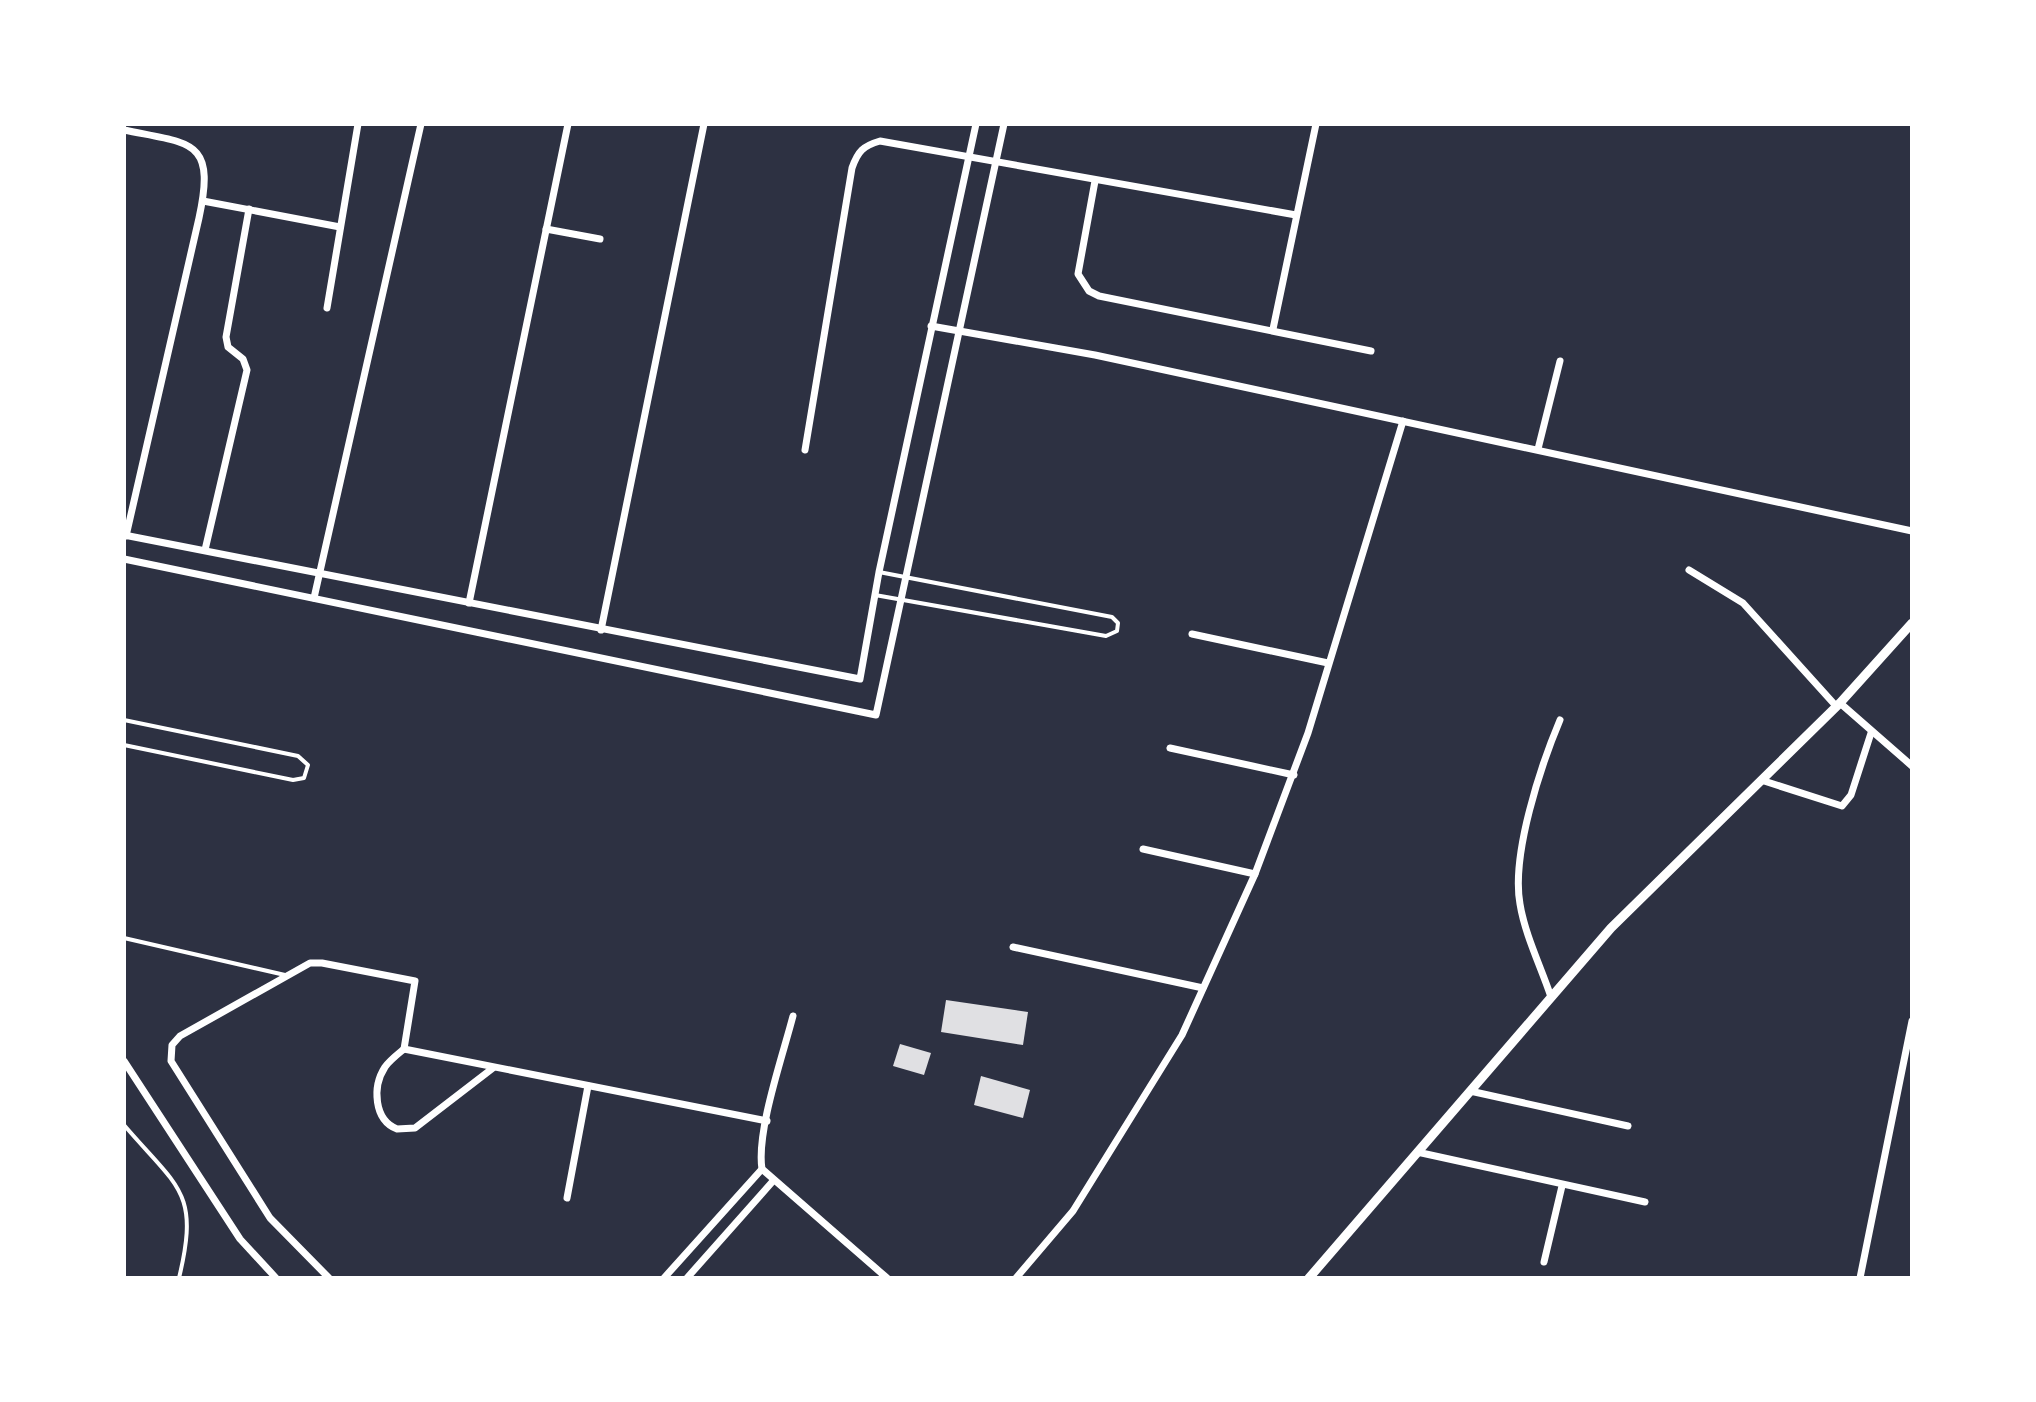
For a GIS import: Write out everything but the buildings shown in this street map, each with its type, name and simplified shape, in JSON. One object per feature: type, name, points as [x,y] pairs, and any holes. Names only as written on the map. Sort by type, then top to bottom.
[{"type":"street","points":[[327,308],[358,124]]},
{"type":"street","points":[[314,598],[421,124]]},
{"type":"street","points":[[469,603],[568,124]]},
{"type":"street","points":[[601,630],[704,124]]},
{"type":"street","points":[[124,130],[191,146],[202,157],[206,172],[203,201],[125,535],[860,679],[879,572],[933,334],[931,326],[976,124]]},
{"type":"street","points":[[124,559],[876,715],[1004,124]]},
{"type":"street","points":[[1273,329],[1316,124]]},
{"type":"street","points":[[805,450],[855,158],[862,148],[880,141],[970,154],[1095,181],[1296,215]]},
{"type":"street","points":[[1095,181],[1078,274],[1089,291],[1099,296],[1371,351]]},
{"type":"street","points":[[203,201],[340,227]]},
{"type":"street","points":[[205,550],[247,370],[243,359],[228,347],[226,337],[249,209]]},
{"type":"street","points":[[546,229],[600,239]]},
{"type":"street","points":[[931,326],[1095,355],[1912,531]]},
{"type":"street","points":[[1538,449],[1560,361]]},
{"type":"street","points":[[1016,1278],[1073,1211],[1182,1035],[1255,874],[1294,775],[1403,421]]},
{"type":"street","points":[[1689,570],[1743,603],[1838,704],[1912,766]]},
{"type":"street","points":[[1309,1278],[1611,928],[1838,704],[1912,623]]},
{"type":"street","points":[[1192,634],[1328,663]]},
{"type":"street","points":[[1551,997],[1520,905],[1518,884],[1539,779],[1560,720]]},
{"type":"street","points":[[1761,780],[1842,806],[1851,795],[1871,733]]},
{"type":"street","points":[[1170,748],[1294,775]]},
{"type":"street","points":[[1143,849],[1255,874]]},
{"type":"street","points":[[1013,947],[1203,988]]},
{"type":"street","points":[[329,1278],[263,1208],[171,1061],[172,1045],[180,1036],[310,963],[322,963],[415,981],[404,1049],[384,1068],[377,1105],[381,1117],[397,1129],[415,1128],[493,1068]]},
{"type":"street","points":[[793,1016],[767,1121],[760,1156],[762,1169],[887,1278]]},
{"type":"street","points":[[1860,1278],[1912,1021]]},
{"type":"street","points":[[404,1049],[767,1121]]},
{"type":"street","points":[[124,1061],[240,1239],[276,1278]]},
{"type":"street","points":[[1902,1071],[1912,1070]]},
{"type":"street","points":[[567,1198],[588,1086]]},
{"type":"street","points":[[1470,1091],[1628,1126]]},
{"type":"street","points":[[1417,1152],[1645,1202]]},
{"type":"street","points":[[664,1278],[762,1169]]},
{"type":"street","points":[[687,1278],[773,1181]]},
{"type":"street","points":[[1544,1262],[1562,1186]]},
{"type":"lane","points":[[875,595],[1106,636],[1117,631],[1118,623],[1112,617],[879,572]]},
{"type":"lane","points":[[124,720],[298,756],[308,765],[304,778],[293,780],[124,745]]},
{"type":"lane","points":[[124,938],[288,976]]},
{"type":"lane","points":[[124,1125],[184,1199],[189,1237],[179,1278]]}]
